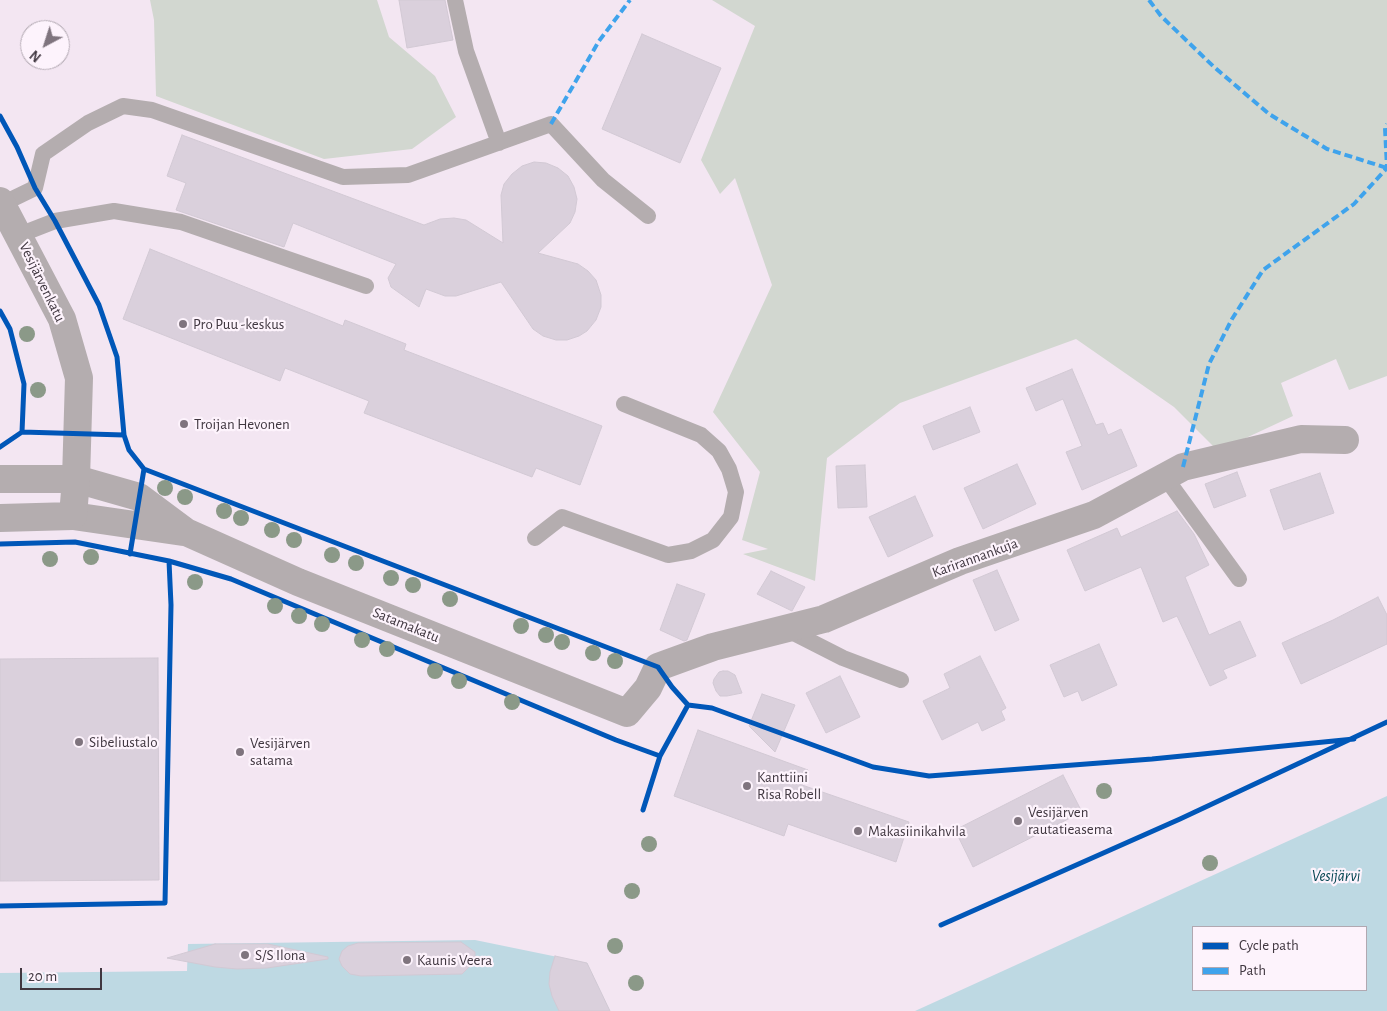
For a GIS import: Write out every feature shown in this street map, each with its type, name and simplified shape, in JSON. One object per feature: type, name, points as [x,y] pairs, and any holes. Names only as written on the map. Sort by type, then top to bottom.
[{"type":"street","name":"Vesijärvenkatu","points":[[1,202],[62,319],[79,378],[73,516]]},
{"type":"street","name":"Karirannankuja","points":[[627,713],[648,688],[658,667],[713,647],[824,619],[960,561],[1094,515],[1183,467],[1301,439],[1345,440]]},
{"type":"street","name":"Satamakatu","points":[[0,479],[76,479],[139,497],[186,532],[298,582],[627,713]]},
{"type":"street","name":"Satamakatu","points":[[0,518],[73,516],[186,532]]},
{"type":"lane","points":[[455,0],[466,51],[499,143]]},
{"type":"lane","points":[[1,202],[35,188],[43,154],[88,123],[123,106],[152,110],[343,177],[408,175],[551,124],[603,180],[648,216]]},
{"type":"lane","points":[[19,235],[55,221],[114,211],[182,222],[366,286]]},
{"type":"lane","points":[[534,538],[562,517],[668,555],[691,551],[713,540],[732,517],[736,492],[729,469],[719,451],[701,435],[624,404]]},
{"type":"lane","points":[[1165,477],[1239,579]]},
{"type":"lane","points":[[786,629],[843,658],[901,680]]},
{"type":"shaded area","points":[[150,0],[377,0],[389,37],[435,76],[456,117],[412,149],[324,159],[156,96],[154,20]]},
{"type":"shaded area","points":[[712,0],[1387,0],[1387,376],[1349,390],[1336,359],[1281,383],[1293,416],[1218,451],[1174,407],[1076,339],[900,403],[827,458],[815,581],[743,554],[768,549],[742,540],[760,472],[713,412],[772,285],[735,178],[720,194],[701,160],[755,26]]},
{"type":"water","name":"Vesijärvi","points":[[1387,796],[1387,1011],[915,1011]]},
{"type":"water","points":[[475,940],[587,963],[610,1011],[0,1011],[0,973],[187,971],[188,944]]},
{"type":"building","points":[[399,0],[445,0],[453,40],[407,48]]},
{"type":"building","points":[[642,34],[721,68],[680,163],[602,129]]},
{"type":"building","points":[[182,135],[424,225],[440,219],[454,218],[466,220],[503,243],[501,195],[504,184],[522,166],[534,162],[546,163],[558,168],[568,176],[574,187],[577,199],[575,212],[570,223],[538,253],[578,264],[596,280],[601,295],[601,307],[596,320],[587,331],[567,340],[556,340],[543,336],[533,329],[501,282],[456,296],[445,296],[426,289],[419,307],[391,287],[388,278],[396,264],[293,223],[284,247],[176,210],[186,183],[167,176]]},
{"type":"building","points":[[150,249],[343,326],[345,320],[406,344],[404,350],[602,426],[580,485],[536,468],[532,477],[364,413],[369,401],[285,368],[280,381],[123,319]]},
{"type":"building","points":[[1072,369],[1096,425],[1103,423],[1108,435],[1121,429],[1137,466],[1082,490],[1066,452],[1082,446],[1063,399],[1036,411],[1026,388]]},
{"type":"building","points":[[970,407],[980,432],[933,450],[923,426]]},
{"type":"building","points":[[1017,464],[1036,504],[983,529],[964,488]]},
{"type":"building","points":[[865,465],[867,507],[838,508],[836,466]]},
{"type":"building","points":[[1237,472],[1246,496],[1214,508],[1205,484]]},
{"type":"building","points":[[1320,473],[1334,513],[1284,530],[1270,490]]},
{"type":"building","points":[[915,496],[933,536],[888,557],[869,517]]},
{"type":"building","points":[[1177,511],[1194,534],[1209,565],[1185,577],[1209,635],[1240,621],[1256,656],[1223,670],[1227,678],[1210,686],[1177,616],[1163,622],[1141,567],[1085,591],[1067,550],[1117,528],[1121,537]]},
{"type":"building","points":[[997,570],[1019,620],[995,631],[973,580]]},
{"type":"building","points":[[771,571],[805,587],[792,611],[757,594]]},
{"type":"building","points":[[677,584],[705,594],[687,640],[684,641],[660,630]]},
{"type":"building","points":[[1378,597],[1387,615],[1387,644],[1301,684],[1282,643]]},
{"type":"building","points":[[1099,644],[1117,685],[1082,701],[1078,691],[1064,697],[1050,665]]},
{"type":"building","points":[[980,656],[1006,708],[1001,711],[1005,720],[982,731],[978,722],[942,740],[923,701],[950,688],[944,674]]},
{"type":"building","name":"Sibeliustalo","points":[[158,658],[159,880],[0,881],[0,659]]},
{"type":"building","points":[[728,671],[735,675],[742,693],[720,696],[713,683],[719,672]]},
{"type":"building","points":[[840,676],[860,717],[826,733],[806,693]]},
{"type":"building","points":[[762,694],[795,705],[775,752],[749,726]]},
{"type":"building","points":[[698,730],[808,770],[802,785],[909,822],[896,862],[788,824],[784,836],[674,796]]},
{"type":"building","name":"Vesijärven rautatieasema","points":[[1063,775],[1082,812],[973,867],[955,830]]},
{"type":"building","name":"Kaunis Veera","points":[[461,942],[475,952],[475,961],[462,974],[361,976],[350,974],[342,966],[339,959],[342,951],[348,946],[358,943]]},
{"type":"building","name":"S/S Ilona","points":[[215,944],[268,944],[328,957],[328,959],[267,968],[237,969],[167,958]]},
{"type":"building","points":[[555,956],[587,963],[610,1011],[559,1011],[549,984],[550,972]]},
{"type":"marked path","points":[[551,124],[599,41],[630,0]]},
{"type":"marked path","points":[[1149,0],[1161,16],[1214,67],[1269,114],[1327,149],[1387,168]]},
{"type":"marked path","points":[[1183,467],[1209,364],[1232,319],[1263,270],[1354,204],[1387,168],[1385,128],[1387,124]]},
{"type":"cycle path","points":[[0,116],[17,147],[35,188],[55,221],[99,305],[117,357],[124,435],[129,450],[144,469],[658,667],[688,705],[712,708],[873,767],[929,776],[1152,759],[1354,739]]},
{"type":"cycle path","points":[[0,311],[10,329],[24,384],[22,432]]},
{"type":"cycle path","points":[[0,447],[22,432],[124,435]]},
{"type":"cycle path","points":[[130,554],[144,469]]},
{"type":"cycle path","points":[[0,544],[75,542],[169,561]]},
{"type":"cycle path","points":[[0,906],[165,903],[171,605],[169,561],[231,579],[616,740],[660,756]]},
{"type":"cycle path","points":[[643,810],[660,756],[688,705]]},
{"type":"cycle path","points":[[941,925],[1180,819],[1387,722]]},
{"type":"place","name":"Pro Puu -keskus","points":[[183,324]]},
{"type":"place","name":"Troijan Hevonen","points":[[184,424]]},
{"type":"place","name":"Sibeliustalo","points":[[79,742]]},
{"type":"place","name":"Vesijärven satama","points":[[240,752]]},
{"type":"place","name":"Kanttiini Risa Robell","points":[[747,786]]},
{"type":"place","name":"Vesijärven rautatieasema","points":[[1018,821]]},
{"type":"place","name":"Makasiinikahvila","points":[[858,831]]},
{"type":"place","name":"S/S Ilona","points":[[245,955]]},
{"type":"place","name":"Kaunis Veera","points":[[407,960]]}]
